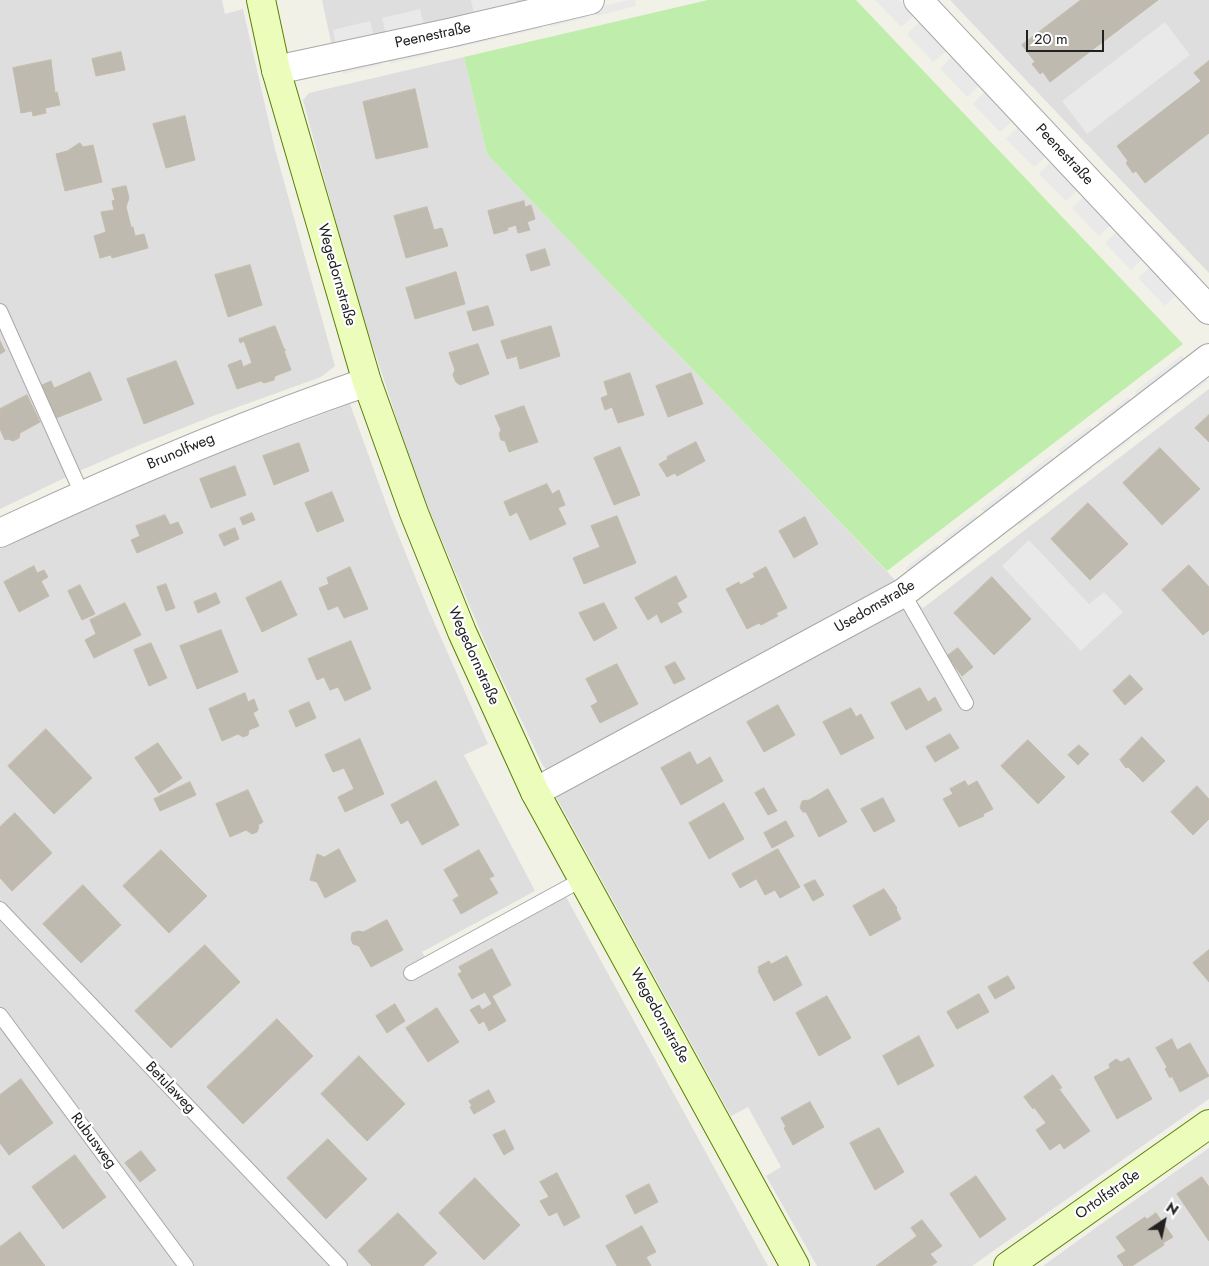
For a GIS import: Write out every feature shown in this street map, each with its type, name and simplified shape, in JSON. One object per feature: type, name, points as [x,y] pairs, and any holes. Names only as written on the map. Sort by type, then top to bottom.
[{"type":"street","name":"Wegedornstraße","points":[[261,0],[276,70],[367,382],[439,577],[535,792],[795,1266]]},
{"type":"street","name":"Peenestraße","points":[[276,70],[449,33],[590,0]]},
{"type":"street","name":"Peenestraße","points":[[918,0],[1209,310]]},
{"type":"street","name":"Usedomstraße","points":[[535,792],[903,593],[1209,358]]},
{"type":"street","name":"Brunolfweg","points":[[0,533],[82,494],[214,438],[367,382]]},
{"type":"street","name":"Ortolfstraße","points":[[1008,1266],[1209,1124]]},
{"type":"lane","points":[[0,311],[82,494]]},
{"type":"lane","points":[[903,593],[966,703]]},
{"type":"lane","points":[[411,973],[583,879]]},
{"type":"lane","name":"Betulaweg","points":[[0,910],[340,1266]]},
{"type":"lane","name":"Rubusweg","points":[[0,1015],[186,1266]]},
{"type":"shaded area","points":[[0,0],[222,0],[225,14],[243,9],[275,149],[335,366],[321,377],[137,446],[0,509]]},
{"type":"shaded area","points":[[322,0],[535,0],[332,47]]},
{"type":"shaded area","points":[[471,0],[516,0],[517,4],[474,14]]},
{"type":"shaded area","points":[[635,0],[636,6],[597,16],[594,8]]},
{"type":"shaded area","points":[[875,0],[899,0],[914,16],[901,27]]},
{"type":"shaded area","points":[[950,0],[1209,0],[1209,273]]},
{"type":"shaded area","points":[[420,9],[424,26],[386,34],[382,18]]},
{"type":"shaded area","points":[[588,11],[589,17],[550,27],[549,20]]},
{"type":"shaded area","points":[[370,21],[374,37],[336,46],[333,30]]},
{"type":"shaded area","points":[[541,22],[542,28],[504,37],[502,31]]},
{"type":"shaded area","points":[[919,22],[947,51],[933,62],[907,34]]},
{"type":"shaded area","points":[[1165,22],[1190,55],[1087,134],[1062,101]]},
{"type":"shaded area","points":[[494,33],[496,39],[456,48],[455,42]]},
{"type":"shaded area","points":[[427,47],[432,54],[390,64],[389,57]]},
{"type":"shaded area","points":[[952,56],[980,85],[967,97],[940,69]]},
{"type":"shaded area","points":[[464,57],[487,154],[897,582],[548,771],[543,766],[490,654],[429,510],[354,289],[303,100],[309,93]]},
{"type":"shaded area","points":[[381,59],[382,65],[343,74],[341,68]]},
{"type":"shaded area","points":[[985,91],[1013,121],[1000,132],[973,104]]},
{"type":"shaded area","points":[[1018,126],[1047,156],[1034,167],[1006,139]]},
{"type":"shaded area","points":[[1051,161],[1078,190],[1066,201],[1039,174]]},
{"type":"shaded area","points":[[1084,196],[1111,225],[1099,236],[1072,208]]},
{"type":"shaded area","points":[[1157,230],[1199,274],[1194,279],[1152,235]]},
{"type":"shaded area","points":[[1117,231],[1143,259],[1131,270],[1105,243]]},
{"type":"shaded area","points":[[1150,267],[1176,295],[1165,306],[1138,278]]},
{"type":"shaded area","points":[[1182,355],[1186,361],[1139,397],[1135,391]]},
{"type":"shaded area","points":[[1203,375],[1208,381],[1176,405],[1171,400]]},
{"type":"shaded area","points":[[1209,389],[1209,1099],[972,1266],[817,1266],[766,1176],[781,1167],[748,1107],[731,1116],[554,793],[910,596],[923,608]]},
{"type":"shaded area","points":[[1128,397],[1133,402],[1101,426],[1097,421]]},
{"type":"shaded area","points":[[350,404],[391,517],[427,606],[488,744],[464,755],[535,891],[422,952],[431,967],[565,895],[768,1266],[0,1266],[0,549],[29,534],[170,471]]},
{"type":"shaded area","points":[[1165,404],[1170,410],[1138,435],[1133,429]]},
{"type":"shaded area","points":[[1090,426],[1094,431],[1062,456],[1058,450]]},
{"type":"shaded area","points":[[1126,434],[1131,440],[1099,464],[1095,458]]},
{"type":"shaded area","points":[[1051,455],[1055,461],[1024,485],[1020,480]]},
{"type":"shaded area","points":[[1088,463],[1093,469],[1060,494],[1056,488]]},
{"type":"shaded area","points":[[1013,485],[1017,491],[986,515],[981,509]]},
{"type":"shaded area","points":[[1050,493],[1054,499],[1019,526],[1016,519]]},
{"type":"shaded area","points":[[975,514],[979,520],[947,544],[943,539]]},
{"type":"shaded area","points":[[1029,540],[1089,604],[1104,592],[1123,612],[1081,651],[1002,566]]},
{"type":"shaded area","points":[[937,544],[941,549],[909,574],[905,568]]},
{"type":"shaded area","points":[[973,551],[978,557],[946,581],[942,576]]},
{"type":"shaded area","points":[[1209,1148],[1209,1266],[1043,1266],[1094,1229]]},
{"type":"green space","points":[[708,0],[856,0],[1183,344],[887,571],[487,154],[464,57]]},
{"type":"building","points":[[1081,0],[1158,0],[1050,82],[1043,72],[1040,74],[1032,64],[1035,62],[1022,45]]},
{"type":"building","points":[[121,52],[125,70],[96,76],[92,59]]},
{"type":"building","points":[[51,60],[55,93],[57,92],[60,105],[45,108],[46,113],[33,116],[32,111],[21,113],[13,68]]},
{"type":"building","points":[[1209,61],[1209,133],[1145,183],[1136,171],[1133,173],[1126,163],[1128,161],[1117,146],[1201,81],[1194,73]]},
{"type":"building","points":[[415,89],[428,147],[376,159],[363,102]]},
{"type":"building","points":[[185,116],[195,160],[166,168],[153,124]]},
{"type":"building","points":[[80,143],[83,147],[93,145],[102,182],[65,191],[56,154],[67,151]]},
{"type":"building","points":[[126,186],[129,198],[126,207],[131,227],[133,227],[135,236],[144,234],[148,248],[112,258],[111,255],[100,258],[94,236],[106,232],[101,212],[114,210],[112,201],[115,200],[112,189]]},
{"type":"building","points":[[524,201],[525,207],[531,205],[535,219],[527,222],[530,230],[518,233],[516,225],[507,228],[508,230],[494,234],[488,211]]},
{"type":"building","points":[[427,207],[434,230],[442,228],[448,246],[406,258],[394,216]]},
{"type":"building","points":[[545,249],[550,265],[531,271],[526,255]]},
{"type":"building","points":[[250,265],[262,305],[228,317],[215,275]]},
{"type":"building","points":[[456,272],[465,304],[415,319],[406,288]]},
{"type":"building","points":[[488,306],[494,325],[473,331],[467,312]]},
{"type":"building","points":[[275,326],[286,350],[284,351],[291,370],[275,376],[274,380],[264,383],[261,381],[237,389],[228,365],[241,360],[243,367],[252,363],[244,341],[240,343],[239,339]]},
{"type":"building","points":[[551,326],[560,356],[520,369],[517,356],[507,359],[501,341]]},
{"type":"building","points":[[0,341],[5,351],[0,354]]},
{"type":"building","points":[[478,344],[489,374],[460,385],[456,382],[453,375],[455,370],[449,353]]},
{"type":"building","points":[[176,361],[194,404],[144,424],[127,379]]},
{"type":"building","points":[[90,372],[102,400],[56,418],[42,385],[51,381],[54,388]]},
{"type":"building","points":[[630,373],[644,415],[618,423],[612,407],[605,410],[601,398],[608,395],[604,382]]},
{"type":"building","points":[[691,373],[703,404],[668,417],[656,386]]},
{"type":"building","points":[[27,395],[40,422],[20,433],[19,438],[13,441],[5,440],[0,429],[0,409]]},
{"type":"building","points":[[524,406],[538,442],[509,452],[505,441],[501,440],[499,434],[501,430],[495,416]]},
{"type":"building","points":[[1209,415],[1209,442],[1195,428]]},
{"type":"building","points":[[696,442],[705,461],[677,476],[675,473],[667,477],[659,464],[668,459],[667,457]]},
{"type":"building","points":[[299,443],[309,471],[274,485],[263,456]]},
{"type":"building","points":[[620,447],[640,495],[614,505],[594,458]]},
{"type":"building","points":[[1160,448],[1200,489],[1162,525],[1123,483]]},
{"type":"building","points":[[235,466],[246,495],[211,508],[200,479]]},
{"type":"building","points":[[547,484],[552,494],[559,490],[565,505],[558,508],[566,524],[530,540],[517,512],[510,516],[504,502]]},
{"type":"building","points":[[332,492],[344,521],[317,532],[305,503]]},
{"type":"building","points":[[1088,503],[1128,544],[1090,580],[1051,539]]},
{"type":"building","points":[[252,513],[255,520],[243,525],[240,518]]},
{"type":"building","points":[[165,515],[170,525],[178,522],[183,533],[137,553],[131,540],[140,536],[136,526]]},
{"type":"building","points":[[617,516],[636,563],[584,584],[573,558],[600,547],[591,526]]},
{"type":"building","points":[[805,517],[818,544],[794,558],[779,531]]},
{"type":"building","points":[[235,528],[239,539],[224,546],[219,535]]},
{"type":"building","points":[[1189,565],[1209,587],[1209,630],[1203,635],[1162,590]]},
{"type":"building","points":[[34,566],[37,573],[44,570],[48,577],[41,581],[49,596],[19,612],[4,582]]},
{"type":"building","points":[[350,567],[368,609],[344,618],[338,606],[328,610],[319,588],[329,584],[327,578]]},
{"type":"building","points":[[766,567],[787,608],[776,613],[778,616],[761,625],[759,623],[747,629],[726,589],[739,582],[740,585],[755,577],[753,574]]},
{"type":"building","points":[[676,576],[687,597],[677,603],[682,612],[661,623],[657,614],[648,620],[635,598]]},
{"type":"building","points":[[992,577],[1031,619],[994,655],[954,613]]},
{"type":"building","points":[[281,581],[297,615],[262,632],[246,598]]},
{"type":"building","points":[[166,584],[175,608],[166,611],[157,587]]},
{"type":"building","points":[[80,585],[95,614],[82,620],[68,591]]},
{"type":"building","points":[[216,593],[220,603],[198,613],[194,602]]},
{"type":"building","points":[[125,603],[141,635],[94,658],[85,640],[96,634],[90,620]]},
{"type":"building","points":[[604,603],[617,628],[594,641],[579,613]]},
{"type":"building","points":[[221,630],[238,672],[197,689],[180,646]]},
{"type":"building","points":[[351,641],[371,689],[345,701],[338,687],[330,690],[324,677],[317,680],[308,659]]},
{"type":"building","points":[[151,643],[167,678],[149,686],[134,650]]},
{"type":"building","points":[[958,648],[973,667],[962,676],[947,656]]},
{"type":"building","points":[[675,662],[685,679],[674,684],[665,667]]},
{"type":"building","points":[[617,664],[638,704],[600,723],[591,706],[598,702],[586,679]]},
{"type":"building","points":[[1130,675],[1143,689],[1125,705],[1113,691]]},
{"type":"building","points":[[920,688],[928,702],[935,697],[942,710],[906,730],[891,703]]},
{"type":"building","points":[[245,693],[248,702],[254,699],[258,710],[253,713],[259,726],[249,730],[248,735],[243,737],[238,734],[222,741],[209,709]]},
{"type":"building","points":[[309,702],[316,718],[296,727],[289,711]]},
{"type":"building","points":[[778,705],[795,735],[764,752],[747,722]]},
{"type":"building","points":[[851,708],[856,717],[861,714],[874,738],[841,755],[823,722]]},
{"type":"building","points":[[46,729],[92,778],[54,814],[8,766]]},
{"type":"building","points":[[950,734],[959,748],[935,762],[926,747]]},
{"type":"building","points":[[1142,737],[1165,761],[1143,782],[1128,767],[1126,768],[1120,760]]},
{"type":"building","points":[[360,739],[384,794],[345,812],[338,797],[354,789],[344,768],[333,772],[325,755]]},
{"type":"building","points":[[1028,740],[1065,777],[1038,804],[1001,766]]},
{"type":"building","points":[[158,743],[182,778],[159,793],[135,758]]},
{"type":"building","points":[[1079,745],[1089,754],[1078,765],[1068,755]]},
{"type":"building","points":[[690,752],[697,765],[710,757],[723,781],[681,805],[661,768]]},
{"type":"building","points":[[436,781],[459,825],[422,845],[408,820],[401,824],[391,805]]},
{"type":"building","points":[[965,781],[968,786],[977,781],[993,809],[983,814],[984,816],[959,827],[943,799],[953,794],[950,789]]},
{"type":"building","points":[[190,782],[196,795],[160,811],[154,799]]},
{"type":"building","points":[[1197,786],[1209,799],[1209,819],[1193,835],[1171,812]]},
{"type":"building","points":[[764,788],[777,811],[768,815],[755,793]]},
{"type":"building","points":[[828,789],[847,822],[819,837],[806,812],[803,812],[800,808],[802,801],[809,800]]},
{"type":"building","points":[[248,790],[263,822],[258,825],[257,832],[252,834],[246,830],[230,837],[216,804]]},
{"type":"building","points":[[883,798],[895,821],[874,832],[861,809]]},
{"type":"building","points":[[724,803],[744,839],[709,859],[689,823]]},
{"type":"building","points":[[15,813],[52,853],[12,891],[0,878],[0,827]]},
{"type":"building","points":[[786,821],[794,836],[772,848],[764,833]]},
{"type":"building","points":[[339,849],[356,881],[325,898],[317,882],[310,880],[317,854],[324,857]]},
{"type":"building","points":[[778,849],[800,887],[780,898],[775,890],[765,895],[749,865]]},
{"type":"building","points":[[161,850],[207,896],[169,933],[123,886]]},
{"type":"building","points":[[479,850],[494,876],[489,878],[498,893],[475,906],[466,892],[459,896],[444,870]]},
{"type":"building","points":[[749,865],[756,879],[740,888],[732,874]]},
{"type":"building","points":[[815,880],[824,895],[813,901],[804,885]]},
{"type":"building","points":[[83,885],[121,925],[81,963],[43,924]]},
{"type":"building","points":[[884,889],[897,908],[901,919],[870,936],[853,906]]},
{"type":"building","points":[[466,892],[475,906],[461,914],[453,900]]},
{"type":"building","points":[[387,920],[403,950],[371,967],[359,946],[353,944],[351,939],[352,933],[363,932]]},
{"type":"building","points":[[205,945],[240,982],[171,1048],[135,1011]]},
{"type":"building","points":[[492,949],[511,985],[492,996],[506,1021],[489,1031],[484,1021],[479,1024],[470,1010],[479,1005],[482,1010],[492,1004],[485,992],[472,999],[458,974],[462,972],[459,967]]},
{"type":"building","points":[[1209,950],[1209,982],[1193,963]]},
{"type":"building","points":[[787,956],[802,985],[774,1001],[758,971],[758,967],[769,961],[771,964]]},
{"type":"building","points":[[1008,976],[1015,988],[995,999],[988,987]]},
{"type":"building","points":[[979,994],[989,1012],[957,1029],[947,1012]]},
{"type":"building","points":[[827,996],[851,1038],[819,1056],[796,1013]]},
{"type":"building","points":[[395,1004],[405,1021],[387,1033],[376,1016]]},
{"type":"building","points":[[437,1008],[459,1042],[428,1062],[406,1028]]},
{"type":"building","points":[[277,1019],[313,1056],[243,1124],[207,1087]]},
{"type":"building","points":[[919,1036],[934,1066],[898,1085],[883,1056]]},
{"type":"building","points":[[1172,1039],[1177,1050],[1190,1043],[1209,1076],[1180,1092],[1172,1076],[1170,1078],[1165,1069],[1167,1067],[1156,1048]]},
{"type":"building","points":[[359,1056],[405,1104],[367,1141],[321,1094]]},
{"type":"building","points":[[1129,1058],[1152,1099],[1117,1119],[1094,1077],[1110,1068],[1109,1064],[1116,1059],[1121,1062]]},
{"type":"building","points":[[1053,1075],[1062,1088],[1059,1089],[1090,1131],[1064,1149],[1060,1143],[1050,1150],[1036,1130],[1046,1123],[1024,1097]]},
{"type":"building","points":[[21,1079],[53,1123],[9,1155],[0,1143],[0,1095]]},
{"type":"building","points":[[489,1090],[495,1102],[474,1114],[469,1101]]},
{"type":"building","points":[[810,1102],[824,1127],[793,1145],[781,1118]]},
{"type":"building","points":[[879,1128],[904,1172],[875,1190],[850,1143]]},
{"type":"building","points":[[505,1130],[514,1149],[504,1155],[493,1135]]},
{"type":"building","points":[[328,1139],[367,1179],[326,1219],[287,1178]]},
{"type":"building","points":[[141,1151],[156,1170],[140,1182],[125,1163]]},
{"type":"building","points":[[75,1155],[106,1197],[63,1229],[32,1187]]},
{"type":"building","points":[[557,1173],[580,1217],[564,1226],[557,1212],[549,1216],[540,1201],[549,1197],[540,1182]]},
{"type":"building","points":[[976,1176],[1006,1219],[980,1238],[950,1194]]},
{"type":"building","points":[[1202,1177],[1209,1187],[1209,1241],[1177,1194]]},
{"type":"building","points":[[475,1178],[520,1225],[484,1260],[439,1213]]},
{"type":"building","points":[[649,1184],[658,1202],[635,1214],[626,1196]]},
{"type":"building","points":[[398,1213],[437,1253],[423,1266],[372,1266],[358,1251]]},
{"type":"building","points":[[1156,1213],[1173,1237],[1132,1266],[1124,1266],[1117,1256],[1126,1251],[1116,1237],[1145,1217],[1147,1219]]},
{"type":"building","points":[[922,1220],[942,1246],[930,1254],[937,1262],[931,1266],[876,1266],[917,1236],[911,1228]]},
{"type":"building","points":[[642,1226],[656,1252],[646,1257],[651,1266],[617,1266],[606,1246]]},
{"type":"building","points":[[20,1232],[45,1266],[0,1266],[0,1247]]}]
